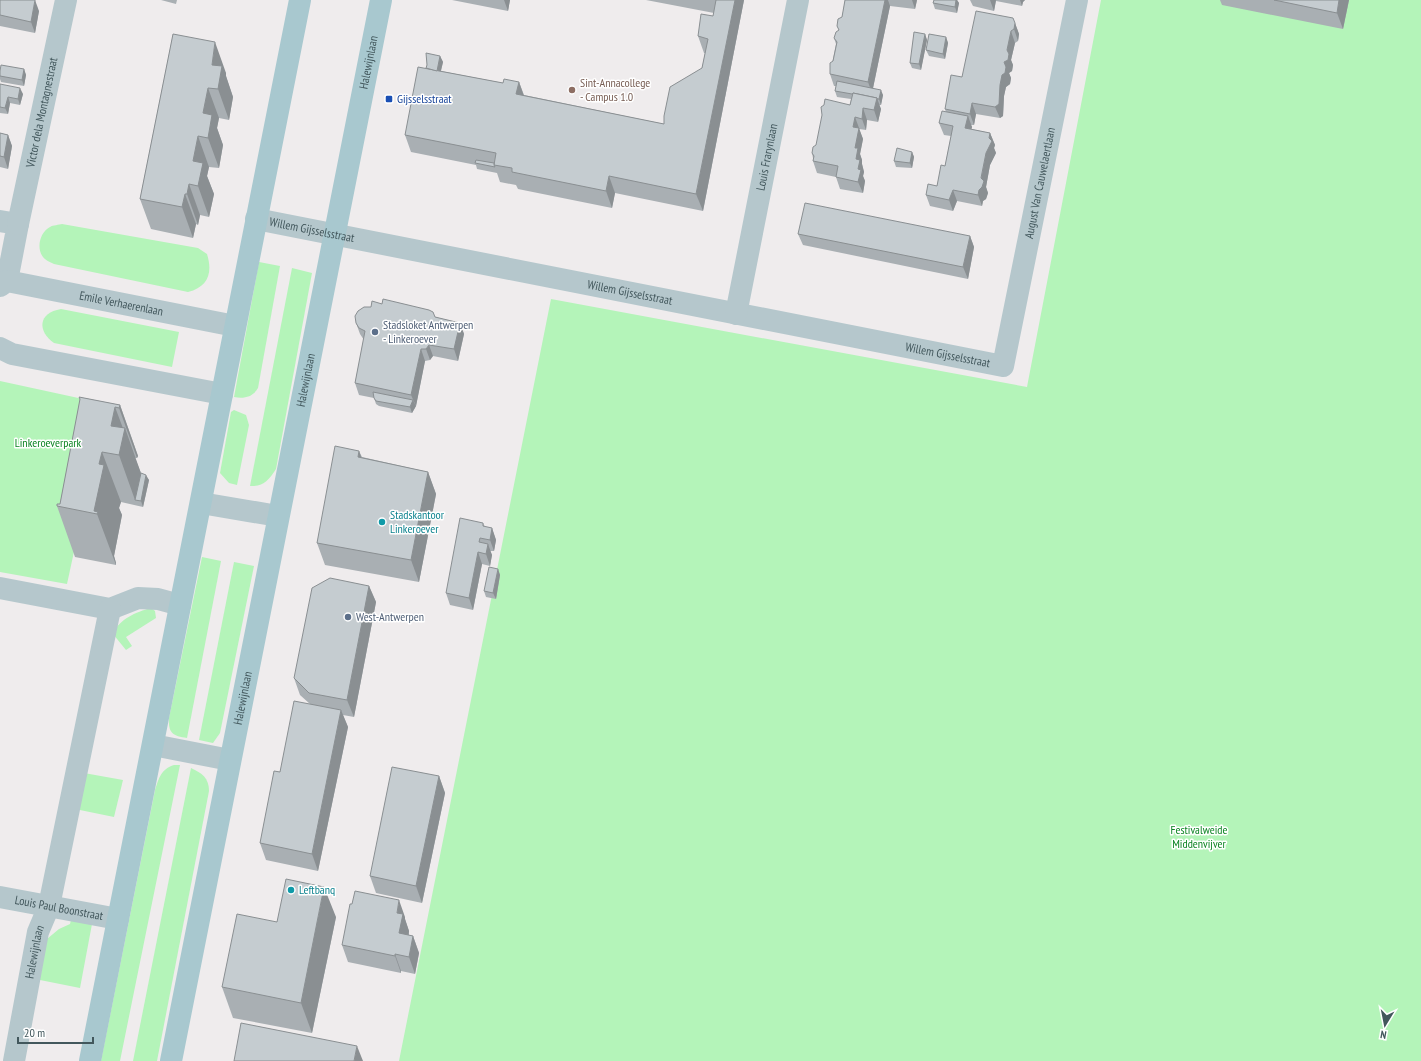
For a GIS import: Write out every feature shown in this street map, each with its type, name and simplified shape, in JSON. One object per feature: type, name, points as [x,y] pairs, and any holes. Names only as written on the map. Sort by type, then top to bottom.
[{"type":"main road","points":[[90,1061],[300,0]]},
{"type":"main road","name":"Halewijnlaan","points":[[171,1061],[381,0]]},
{"type":"street","name":"Victor dela Montagnestraat","points":[[9,222],[66,0]]},
{"type":"street","name":"Louis Frarynlaan","points":[[736,314],[798,0]]},
{"type":"street","name":"August Van Cauwelaertlaan","points":[[1003,366],[1077,0]]},
{"type":"street","name":"Willem Gijsselsstraat","points":[[256,219],[1003,366]]},
{"type":"street","name":"Emile Verhaerenlaan","points":[[9,222],[4,284],[235,326]]},
{"type":"street","points":[[0,348],[12,354],[222,394]]},
{"type":"street","points":[[201,503],[278,516]]},
{"type":"street","points":[[0,588],[110,609],[138,598],[158,599],[180,605]]},
{"type":"street","name":"Halewijnlaan","points":[[14,1061],[38,932],[49,906],[110,609]]},
{"type":"street","points":[[153,745],[230,760]]},
{"type":"street","name":"Louis Paul Boonstraat","points":[[0,897],[118,919]]},
{"type":"green space","name":"Festivalweide Middenvijver","points":[[1101,0],[1421,0],[1421,1061],[399,1061],[551,299],[1027,387]]},
{"type":"green space","points":[[62,224],[198,248],[207,254],[209,261],[209,273],[204,283],[200,287],[188,292],[54,264],[43,257],[40,249],[40,240],[47,229]]},
{"type":"green space","points":[[259,262],[280,266],[258,388],[248,397],[234,397]]},
{"type":"green space","points":[[292,268],[312,273],[276,469],[262,484],[250,486]]},
{"type":"green space","points":[[61,309],[179,332],[172,367],[54,343],[45,333],[42,323],[48,314]]},
{"type":"green space","name":"Linkeroeverpark","points":[[0,381],[106,404],[67,584],[0,572]]},
{"type":"green space","points":[[234,410],[246,415],[249,425],[237,485],[229,483],[220,473],[231,412]]},
{"type":"green space","points":[[202,557],[221,561],[187,738],[172,733],[169,727],[169,718]]},
{"type":"green space","points":[[234,562],[254,566],[220,733],[213,743],[199,740]]},
{"type":"green space","points":[[151,608],[155,611],[156,618],[126,637],[132,646],[126,650],[113,634],[119,624],[124,620]]},
{"type":"green space","points":[[174,765],[180,765],[120,1061],[101,1061],[155,790],[159,778],[163,772]]},
{"type":"green space","points":[[191,768],[204,776],[209,786],[209,791],[157,1061],[133,1061]]},
{"type":"green space","points":[[84,773],[123,780],[114,817],[75,809]]},
{"type":"green space","points":[[71,920],[92,924],[80,988],[40,980],[38,972],[47,939],[59,929],[70,924]]},
{"type":"building","points":[[0,0],[35,0],[31,22],[0,15]]},
{"type":"building","points":[[716,0],[735,0],[696,194],[609,176],[606,191],[512,172],[512,168],[494,165],[496,153],[405,135],[418,67],[503,83],[504,79],[519,82],[516,94],[664,124],[664,116],[670,87],[702,68],[708,39],[698,36],[701,14],[713,16]]},
{"type":"building","points":[[845,0],[885,0],[868,82],[830,74],[830,63],[833,61],[837,42],[834,38],[836,32],[839,30],[837,26],[838,19],[842,17]]},
{"type":"building","points":[[934,0],[956,0],[955,7],[933,3]]},
{"type":"building","points":[[1274,0],[1339,0],[1337,13]]},
{"type":"building","points":[[976,11],[1013,18],[1015,23],[1014,29],[1011,31],[1007,50],[1009,54],[1008,60],[1004,62],[1006,67],[1005,73],[1002,75],[1000,85],[999,104],[995,107],[972,103],[970,114],[945,109],[951,75],[962,77]]},
{"type":"building","points":[[914,32],[925,34],[919,64],[910,63]]},
{"type":"building","points":[[173,34],[215,42],[212,65],[222,66],[218,89],[208,88],[203,113],[212,115],[208,138],[198,136],[193,161],[203,163],[198,186],[189,184],[182,207],[140,199]]},
{"type":"building","points":[[929,34],[946,37],[943,54],[926,50]]},
{"type":"building","points":[[426,53],[440,56],[437,71],[426,68]]},
{"type":"building","points":[[1,65],[24,69],[22,80],[0,76]]},
{"type":"building","points":[[837,81],[881,90],[879,99],[853,93],[835,91]]},
{"type":"building","points":[[0,84],[20,88],[18,99],[8,97],[5,108],[0,107]]},
{"type":"building","points":[[853,93],[877,98],[874,110],[863,108],[862,119],[855,117],[853,127],[859,128],[855,148],[858,148],[856,159],[860,160],[858,169],[861,170],[858,182],[836,177],[838,166],[813,161],[814,156],[812,153],[813,147],[816,145],[822,115],[821,107],[824,105],[825,99],[850,105]]},
{"type":"building","points":[[942,111],[968,116],[965,128],[990,133],[989,138],[992,141],[986,153],[981,178],[984,181],[978,195],[953,190],[949,200],[926,195],[928,184],[937,186],[941,165],[945,166],[953,126],[939,123]]},
{"type":"building","points":[[0,133],[8,135],[4,157],[0,156]]},
{"type":"building","points":[[897,148],[912,152],[910,163],[894,161]]},
{"type":"building","points":[[476,160],[494,163],[495,167],[475,163]]},
{"type":"building","points":[[805,203],[970,236],[963,267],[798,234]]},
{"type":"building","points":[[383,299],[429,310],[433,312],[435,317],[460,323],[454,349],[429,345],[426,349],[421,349],[411,395],[355,383],[365,331],[359,328],[356,323],[355,316],[358,311],[364,307],[371,307],[372,301],[382,304]]},
{"type":"building","points":[[373,392],[413,400],[410,407],[376,401]]},
{"type":"building","points":[[79,397],[120,405],[119,408],[115,407],[111,426],[125,428],[119,455],[102,452],[99,464],[104,465],[94,511],[98,512],[97,514],[57,506],[57,504],[60,504],[80,399]]},
{"type":"building","name":"Stadskantoor Linkeroever","points":[[335,446],[359,451],[358,457],[428,472],[411,560],[317,543]]},
{"type":"building","points":[[141,473],[146,475],[141,501],[135,500]]},
{"type":"building","points":[[460,518],[483,523],[483,526],[492,528],[490,540],[480,538],[479,542],[488,544],[486,554],[478,552],[469,598],[446,593]]},
{"type":"building","points":[[489,567],[498,569],[493,593],[484,591]]},
{"type":"building","points":[[330,578],[369,586],[347,700],[309,693],[294,678],[312,588]]},
{"type":"building","points":[[294,701],[341,710],[312,854],[260,843],[274,771],[280,772]]},
{"type":"building","points":[[392,767],[439,776],[416,886],[370,876]]},
{"type":"building","points":[[286,879],[324,887],[301,1003],[222,987],[237,914],[277,922]]},
{"type":"building","points":[[355,891],[399,900],[397,913],[403,914],[399,933],[413,936],[409,957],[395,954],[395,956],[342,945],[350,904],[352,904]]},
{"type":"building","points":[[241,1023],[357,1046],[354,1061],[234,1061]]},
{"type":"place","name":"Sint-Annacollege - Campus 1.0","points":[[572,90]]},
{"type":"place","name":"Gijsselsstraat","points":[[389,99]]},
{"type":"place","name":"Stadsloket Antwerpen - Linkeroever","points":[[375,332]]},
{"type":"place","name":"Stadskantoor Linkeroever","points":[[382,522]]},
{"type":"place","name":"West-Antwerpen","points":[[348,617]]},
{"type":"place","name":"Leftbanq","points":[[291,890]]}]
